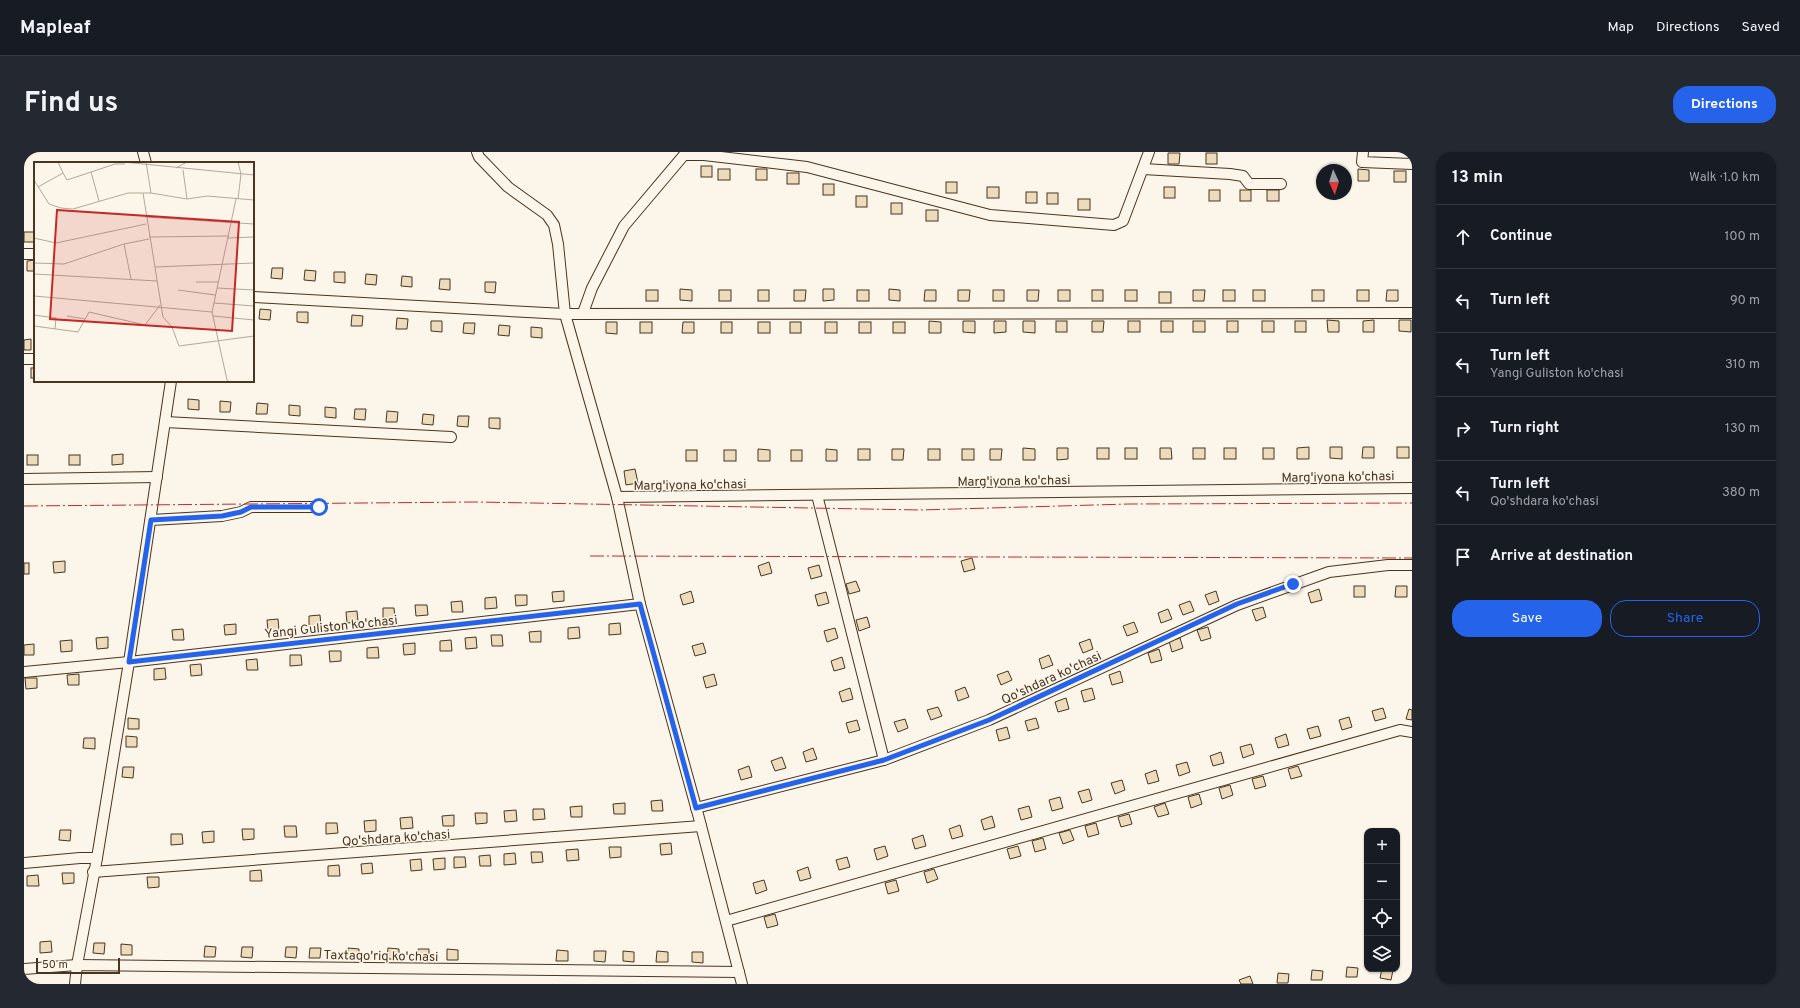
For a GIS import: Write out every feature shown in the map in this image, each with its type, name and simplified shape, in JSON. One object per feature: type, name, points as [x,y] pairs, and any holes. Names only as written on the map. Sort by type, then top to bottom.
[{"type":"street","points":[[143,152],[146,162]]},
{"type":"street","points":[[477,152],[479,157],[508,187],[547,215],[554,224],[558,244],[565,314],[617,497],[640,604],[701,826],[742,984]]},
{"type":"street","points":[[583,313],[592,288],[624,226],[684,155],[704,155],[807,167],[990,214],[1114,225],[1123,221],[1149,152]]},
{"type":"street","points":[[1363,152],[1362,162],[1412,164]]},
{"type":"street","points":[[1143,169],[1230,174],[1243,176],[1249,184],[1281,184]]},
{"type":"street","points":[[254,296],[565,314],[1412,313]]},
{"type":"street","points":[[75,984],[129,662],[171,382]]},
{"type":"street","points":[[165,422],[451,437]]},
{"type":"street","points":[[24,479],[157,477]]},
{"type":"street","name":"Marg'iyona ko'chasi","points":[[617,497],[1412,488]]},
{"type":"street","points":[[817,495],[884,760]]},
{"type":"street","points":[[151,520],[222,516],[241,512],[251,507],[319,507]]},
{"type":"street","name":"Qo'shdara ko'chasi","points":[[696,808],[884,760],[989,720],[1237,604],[1329,572],[1388,565],[1412,565]]},
{"type":"street","name":"Yangi Guliston ko'chasi","points":[[24,672],[129,662],[640,604]]},
{"type":"street","points":[[726,921],[1392,732],[1400,730],[1412,732]]},
{"type":"street","name":"Qo'shdara ko'chasi","points":[[93,872],[701,826]]},
{"type":"street","points":[[24,863],[97,858]]},
{"type":"street","name":"Taxtaqo'riq ko'chasi","points":[[24,969],[77,965],[739,972]]},
{"type":"building","points":[[1168,153],[1180,153],[1179,164],[1168,164]]},
{"type":"building","points":[[1206,153],[1217,153],[1217,164],[1206,164]]},
{"type":"building","points":[[701,166],[712,166],[712,177],[701,177]]},
{"type":"building","points":[[718,169],[730,169],[730,180],[718,180]]},
{"type":"building","points":[[756,169],[767,169],[767,180],[756,180]]},
{"type":"building","points":[[1358,169],[1369,170],[1369,181],[1358,181]]},
{"type":"building","points":[[1394,171],[1406,171],[1406,182],[1394,182]]},
{"type":"building","points":[[787,173],[799,173],[799,184],[787,184]]},
{"type":"building","points":[[946,182],[957,182],[957,193],[946,193]]},
{"type":"building","points":[[823,184],[834,184],[834,195],[823,195]]},
{"type":"building","points":[[987,187],[999,187],[999,198],[987,198]]},
{"type":"building","points":[[1164,187],[1175,187],[1175,198],[1164,198]]},
{"type":"building","points":[[1209,190],[1220,190],[1220,201],[1209,201]]},
{"type":"building","points":[[1240,190],[1251,190],[1251,201],[1240,201]]},
{"type":"building","points":[[1267,190],[1279,190],[1279,201],[1267,201]]},
{"type":"building","points":[[1026,192],[1037,192],[1037,203],[1026,203]]},
{"type":"building","points":[[1047,193],[1058,193],[1058,204],[1047,204]]},
{"type":"building","points":[[856,196],[867,196],[867,207],[856,207]]},
{"type":"building","points":[[1078,199],[1090,199],[1090,210],[1078,210]]},
{"type":"building","points":[[891,203],[902,203],[902,214],[891,214]]},
{"type":"building","points":[[926,210],[938,210],[938,221],[926,221]]},
{"type":"building","points":[[24,232],[34,232],[34,242],[24,242]]},
{"type":"building","points":[[34,260],[34,271],[27,271],[27,261]]},
{"type":"building","points":[[272,268],[283,268],[282,279],[271,278]]},
{"type":"building","points":[[305,270],[316,271],[315,281],[304,280]]},
{"type":"building","points":[[334,272],[345,272],[345,283],[334,282]]},
{"type":"building","points":[[366,274],[377,275],[376,285],[365,284]]},
{"type":"building","points":[[402,276],[412,277],[412,287],[401,286]]},
{"type":"building","points":[[440,279],[450,279],[450,290],[439,289]]},
{"type":"building","points":[[485,282],[496,282],[495,293],[485,292]]},
{"type":"building","points":[[680,289],[692,290],[692,301],[680,300]]},
{"type":"building","points":[[823,289],[834,289],[834,300],[823,301]]},
{"type":"building","points":[[889,289],[900,290],[900,301],[889,300]]},
{"type":"building","points":[[646,290],[658,290],[658,301],[646,301]]},
{"type":"building","points":[[719,290],[731,290],[731,301],[719,301]]},
{"type":"building","points":[[758,290],[769,290],[769,301],[758,301]]},
{"type":"building","points":[[794,290],[806,290],[805,301],[794,301]]},
{"type":"building","points":[[857,290],[869,290],[869,301],[857,301]]},
{"type":"building","points":[[925,290],[936,290],[936,301],[924,301]]},
{"type":"building","points":[[958,290],[970,290],[969,301],[958,301]]},
{"type":"building","points":[[993,290],[1004,290],[1004,301],[993,301]]},
{"type":"building","points":[[1027,290],[1039,290],[1038,301],[1027,301]]},
{"type":"building","points":[[1058,290],[1070,290],[1070,301],[1058,301]]},
{"type":"building","points":[[1092,290],[1103,290],[1103,301],[1092,301]]},
{"type":"building","points":[[1125,290],[1137,290],[1137,301],[1125,301]]},
{"type":"building","points":[[1193,290],[1205,290],[1204,301],[1193,301]]},
{"type":"building","points":[[1223,290],[1235,290],[1235,301],[1223,301]]},
{"type":"building","points":[[1253,290],[1265,290],[1265,301],[1253,301]]},
{"type":"building","points":[[1312,290],[1324,290],[1324,301],[1312,301]]},
{"type":"building","points":[[1357,290],[1369,290],[1369,301],[1357,301]]},
{"type":"building","points":[[1387,290],[1398,290],[1398,301],[1386,301]]},
{"type":"building","points":[[1159,292],[1171,292],[1171,303],[1159,303]]},
{"type":"building","points":[[260,309],[271,310],[270,320],[259,319]]},
{"type":"building","points":[[297,312],[308,312],[308,323],[297,322]]},
{"type":"building","points":[[352,315],[363,316],[362,326],[351,326]]},
{"type":"building","points":[[397,318],[408,319],[407,329],[396,329]]},
{"type":"building","points":[[1327,320],[1339,321],[1339,332],[1328,332]]},
{"type":"building","points":[[1374,320],[1374,332],[1363,332],[1363,321]]},
{"type":"building","points":[[1399,320],[1411,320],[1411,332],[1399,331]]},
{"type":"building","points":[[431,321],[442,321],[442,332],[431,331]]},
{"type":"building","points":[[929,321],[941,322],[941,333],[929,333]]},
{"type":"building","points":[[963,321],[975,321],[975,333],[963,332]]},
{"type":"building","points":[[994,321],[1006,321],[1006,332],[994,333]]},
{"type":"building","points":[[1023,321],[1035,321],[1035,333],[1023,332]]},
{"type":"building","points":[[1056,321],[1067,321],[1067,332],[1056,332]]},
{"type":"building","points":[[1092,321],[1104,321],[1103,332],[1092,332]]},
{"type":"building","points":[[1128,321],[1140,321],[1140,332],[1128,332]]},
{"type":"building","points":[[1161,321],[1173,321],[1173,332],[1161,332]]},
{"type":"building","points":[[1193,321],[1205,321],[1205,332],[1193,332]]},
{"type":"building","points":[[1227,321],[1238,321],[1238,332],[1227,332]]},
{"type":"building","points":[[1262,321],[1274,321],[1274,332],[1262,332]]},
{"type":"building","points":[[1295,321],[1306,321],[1306,332],[1295,332]]},
{"type":"building","points":[[606,322],[617,322],[617,334],[606,333]]},
{"type":"building","points":[[640,322],[652,322],[652,333],[640,333]]},
{"type":"building","points":[[683,322],[694,322],[694,333],[682,333]]},
{"type":"building","points":[[721,322],[732,322],[732,333],[721,333]]},
{"type":"building","points":[[758,322],[770,322],[770,333],[758,333]]},
{"type":"building","points":[[790,322],[801,322],[801,333],[790,333]]},
{"type":"building","points":[[825,322],[837,322],[837,333],[825,333]]},
{"type":"building","points":[[859,322],[871,322],[871,333],[859,333]]},
{"type":"building","points":[[893,322],[905,322],[905,333],[893,333]]},
{"type":"building","points":[[464,323],[475,323],[474,334],[463,333]]},
{"type":"building","points":[[499,325],[510,326],[509,336],[498,335]]},
{"type":"building","points":[[531,327],[542,328],[542,338],[531,337]]},
{"type":"building","points":[[31,339],[31,350],[24,350],[24,340]]},
{"type":"building","points":[[31,368],[34,368],[34,378],[31,378]]},
{"type":"building","points":[[188,399],[199,400],[199,410],[188,409]]},
{"type":"building","points":[[220,401],[231,402],[230,412],[220,412]]},
{"type":"building","points":[[257,403],[268,404],[267,414],[256,414]]},
{"type":"building","points":[[289,405],[300,406],[300,416],[289,415]]},
{"type":"building","points":[[325,407],[336,408],[336,418],[325,417]]},
{"type":"building","points":[[355,409],[366,409],[365,420],[354,419]]},
{"type":"building","points":[[387,411],[398,412],[397,422],[386,422]]},
{"type":"building","points":[[423,414],[434,415],[433,425],[422,424]]},
{"type":"building","points":[[458,416],[469,416],[468,427],[457,426]]},
{"type":"building","points":[[489,418],[500,418],[500,429],[489,428]]},
{"type":"building","points":[[1309,447],[1309,459],[1297,459],[1297,448]]},
{"type":"building","points":[[1330,447],[1342,447],[1342,459],[1330,458]]},
{"type":"building","points":[[1363,447],[1374,447],[1374,458],[1362,458]]},
{"type":"building","points":[[1397,447],[1409,447],[1409,458],[1397,458]]},
{"type":"building","points":[[1023,448],[1035,449],[1035,460],[1023,460]]},
{"type":"building","points":[[1057,448],[1068,448],[1068,459],[1057,460]]},
{"type":"building","points":[[1097,448],[1109,448],[1109,459],[1097,459]]},
{"type":"building","points":[[1125,448],[1137,448],[1137,459],[1125,459]]},
{"type":"building","points":[[1160,448],[1171,448],[1172,459],[1160,459]]},
{"type":"building","points":[[1193,448],[1205,448],[1205,459],[1193,459]]},
{"type":"building","points":[[1224,448],[1236,448],[1236,459],[1224,459]]},
{"type":"building","points":[[1263,448],[1274,448],[1274,459],[1263,459]]},
{"type":"building","points":[[758,449],[770,450],[770,461],[758,461]]},
{"type":"building","points":[[826,449],[837,450],[837,461],[826,461]]},
{"type":"building","points":[[858,449],[870,449],[870,460],[858,460]]},
{"type":"building","points":[[892,449],[904,449],[903,460],[892,460]]},
{"type":"building","points":[[928,449],[940,449],[940,460],[928,460]]},
{"type":"building","points":[[962,449],[974,449],[974,460],[962,460]]},
{"type":"building","points":[[990,449],[1002,449],[1001,460],[990,460]]},
{"type":"building","points":[[686,450],[697,450],[697,461],[686,461]]},
{"type":"building","points":[[724,450],[736,450],[736,461],[724,461]]},
{"type":"building","points":[[791,450],[802,450],[802,461],[791,461]]},
{"type":"building","points":[[123,454],[123,464],[112,465],[112,455]]},
{"type":"building","points":[[27,455],[38,455],[38,465],[27,465]]},
{"type":"building","points":[[69,455],[80,455],[80,465],[69,465]]},
{"type":"building","points":[[635,469],[638,483],[626,485],[624,471]]},
{"type":"building","points":[[972,558],[975,569],[964,572],[961,561]]},
{"type":"building","points":[[65,561],[65,572],[54,573],[53,562]]},
{"type":"building","points":[[769,562],[772,573],[761,576],[758,566]]},
{"type":"building","points":[[24,563],[29,563],[29,574],[24,574]]},
{"type":"building","points":[[819,565],[822,576],[811,579],[808,568]]},
{"type":"building","points":[[856,581],[860,591],[849,594],[846,584]]},
{"type":"building","points":[[1354,586],[1365,586],[1365,597],[1354,597]]},
{"type":"building","points":[[1396,586],[1407,586],[1407,597],[1395,597]]},
{"type":"building","points":[[1319,589],[1322,600],[1311,603],[1308,593]]},
{"type":"building","points":[[564,591],[564,601],[553,602],[552,592]]},
{"type":"building","points":[[691,591],[694,602],[683,605],[680,595]]},
{"type":"building","points":[[1216,591],[1219,601],[1209,605],[1205,595]]},
{"type":"building","points":[[826,592],[829,603],[818,606],[815,595]]},
{"type":"building","points":[[515,595],[527,595],[527,605],[516,606]]},
{"type":"building","points":[[496,597],[497,608],[485,609],[485,598]]},
{"type":"building","points":[[462,601],[463,612],[452,612],[451,602]]},
{"type":"building","points":[[1190,601],[1194,611],[1183,615],[1179,605]]},
{"type":"building","points":[[415,605],[427,605],[428,615],[416,616]]},
{"type":"building","points":[[1263,607],[1266,617],[1256,621],[1252,610]]},
{"type":"building","points":[[383,608],[394,608],[395,619],[383,619]]},
{"type":"building","points":[[1168,609],[1172,619],[1161,623],[1158,613]]},
{"type":"building","points":[[357,611],[358,622],[347,623],[346,612]]},
{"type":"building","points":[[320,615],[321,626],[309,627],[309,616]]},
{"type":"building","points":[[867,617],[870,627],[859,631],[856,620]]},
{"type":"building","points":[[278,619],[279,630],[268,631],[267,620]]},
{"type":"building","points":[[1134,622],[1138,632],[1127,636],[1123,626]]},
{"type":"building","points":[[620,623],[621,634],[609,635],[609,624]]},
{"type":"building","points":[[236,624],[236,634],[225,635],[224,625]]},
{"type":"building","points":[[579,627],[580,638],[568,639],[568,628]]},
{"type":"building","points":[[1208,627],[1211,638],[1201,641],[1197,630]]},
{"type":"building","points":[[835,628],[838,638],[827,642],[824,631]]},
{"type":"building","points":[[183,629],[184,640],[173,640],[172,630]]},
{"type":"building","points":[[541,631],[541,642],[530,642],[529,632]]},
{"type":"building","points":[[491,635],[502,635],[503,646],[492,646]]},
{"type":"building","points":[[108,637],[108,648],[97,649],[96,638]]},
{"type":"building","points":[[476,637],[477,648],[466,649],[465,638]]},
{"type":"building","points":[[1180,638],[1183,648],[1172,652],[1169,641]]},
{"type":"building","points":[[1090,639],[1093,649],[1083,653],[1079,643]]},
{"type":"building","points":[[72,640],[72,651],[61,652],[60,641]]},
{"type":"building","points":[[451,640],[452,651],[440,651],[440,641]]},
{"type":"building","points":[[415,643],[415,654],[404,655],[403,644]]},
{"type":"building","points":[[703,643],[706,653],[695,656],[692,646]]},
{"type":"building","points":[[34,644],[34,655],[24,655],[24,645]]},
{"type":"building","points":[[378,647],[379,658],[367,658],[367,648]]},
{"type":"building","points":[[1159,649],[1162,660],[1151,663],[1148,653]]},
{"type":"building","points":[[329,651],[341,651],[341,661],[330,662]]},
{"type":"building","points":[[290,655],[301,655],[302,665],[290,666]]},
{"type":"building","points":[[1049,655],[1053,665],[1042,669],[1039,659]]},
{"type":"building","points":[[842,657],[845,668],[834,671],[831,661]]},
{"type":"building","points":[[257,659],[258,670],[247,670],[246,660]]},
{"type":"building","points":[[201,664],[202,675],[191,676],[190,665]]},
{"type":"building","points":[[165,668],[166,679],[154,680],[154,669]]},
{"type":"building","points":[[1008,671],[1012,680],[1001,685],[997,675]]},
{"type":"building","points":[[1120,671],[1123,682],[1112,685],[1109,675]]},
{"type":"building","points":[[79,674],[79,685],[68,685],[67,675]]},
{"type":"building","points":[[714,674],[717,685],[706,688],[703,677]]},
{"type":"building","points":[[25,678],[37,678],[37,688],[26,689]]},
{"type":"building","points":[[965,687],[969,697],[958,701],[955,691]]},
{"type":"building","points":[[850,688],[853,699],[842,702],[839,692]]},
{"type":"building","points":[[1092,688],[1095,699],[1084,702],[1081,691]]},
{"type":"building","points":[[1066,698],[1069,709],[1058,712],[1055,702]]},
{"type":"building","points":[[938,707],[942,716],[931,720],[927,710]]},
{"type":"building","points":[[1383,708],[1386,718],[1375,721],[1372,711]]},
{"type":"building","points":[[1409,709],[1412,710],[1412,720],[1406,719]]},
{"type":"building","points":[[1349,717],[1352,727],[1342,730],[1339,720]]},
{"type":"building","points":[[128,718],[139,719],[139,729],[128,729]]},
{"type":"building","points":[[1036,718],[1039,728],[1028,731],[1025,721]]},
{"type":"building","points":[[905,719],[908,728],[898,732],[894,722]]},
{"type":"building","points":[[857,720],[860,730],[849,733],[846,723]]},
{"type":"building","points":[[1318,726],[1321,736],[1310,739],[1307,729]]},
{"type":"building","points":[[1007,727],[1010,738],[999,741],[996,730]]},
{"type":"building","points":[[1286,734],[1289,745],[1278,748],[1275,738]]},
{"type":"building","points":[[126,736],[137,737],[137,747],[126,747]]},
{"type":"building","points":[[84,738],[95,738],[95,749],[83,748]]},
{"type":"building","points":[[1251,744],[1254,754],[1243,758],[1240,747]]},
{"type":"building","points":[[813,748],[817,759],[806,762],[803,752]]},
{"type":"building","points":[[1221,752],[1224,763],[1213,766],[1210,756]]},
{"type":"building","points":[[782,757],[786,768],[775,771],[771,761]]},
{"type":"building","points":[[1187,762],[1190,772],[1179,776],[1176,765]]},
{"type":"building","points":[[749,766],[752,777],[741,780],[738,770]]},
{"type":"building","points":[[1298,766],[1302,776],[1291,779],[1288,769]]},
{"type":"building","points":[[123,767],[134,767],[133,778],[122,777]]},
{"type":"building","points":[[1156,770],[1159,781],[1148,784],[1145,774]]},
{"type":"building","points":[[1263,776],[1266,786],[1255,789],[1252,779]]},
{"type":"building","points":[[1122,780],[1125,790],[1115,794],[1111,783]]},
{"type":"building","points":[[1230,785],[1233,795],[1222,799],[1219,788]]},
{"type":"building","points":[[1089,789],[1092,800],[1082,803],[1078,792]]},
{"type":"building","points":[[1199,794],[1202,804],[1191,808],[1188,797]]},
{"type":"building","points":[[1060,797],[1063,808],[1052,811],[1049,800]]},
{"type":"building","points":[[662,800],[663,811],[652,811],[651,801]]},
{"type":"building","points":[[625,803],[625,814],[614,814],[613,804]]},
{"type":"building","points":[[1165,803],[1169,814],[1158,817],[1154,807]]},
{"type":"building","points":[[582,806],[582,817],[571,817],[570,807]]},
{"type":"building","points":[[1029,806],[1032,817],[1021,820],[1018,809]]},
{"type":"building","points":[[533,809],[544,809],[545,819],[533,820]]},
{"type":"building","points":[[516,810],[517,821],[505,822],[504,811]]},
{"type":"building","points":[[475,813],[487,813],[487,823],[476,824]]},
{"type":"building","points":[[1129,814],[1132,824],[1121,827],[1118,817]]},
{"type":"building","points":[[454,815],[454,826],[443,826],[442,816]]},
{"type":"building","points":[[992,816],[995,827],[984,830],[981,820]]},
{"type":"building","points":[[412,817],[413,828],[401,829],[400,818]]},
{"type":"building","points":[[376,820],[376,831],[365,832],[364,821]]},
{"type":"building","points":[[326,823],[337,823],[338,833],[326,834]]},
{"type":"building","points":[[1096,823],[1099,834],[1088,837],[1085,826]]},
{"type":"building","points":[[960,825],[963,836],[952,839],[949,829]]},
{"type":"building","points":[[284,826],[296,826],[297,837],[285,837]]},
{"type":"building","points":[[242,829],[254,829],[254,839],[243,840]]},
{"type":"building","points":[[60,830],[71,830],[70,841],[59,840]]},
{"type":"building","points":[[1070,830],[1074,840],[1063,844],[1059,833]]},
{"type":"building","points":[[214,831],[214,842],[203,843],[202,832]]},
{"type":"building","points":[[171,834],[182,834],[183,844],[171,845]]},
{"type":"building","points":[[923,835],[926,846],[915,849],[912,839]]},
{"type":"building","points":[[1043,838],[1046,849],[1035,852],[1032,841]]},
{"type":"building","points":[[671,843],[672,854],[661,855],[660,844]]},
{"type":"building","points":[[885,846],[888,856],[877,860],[874,849]]},
{"type":"building","points":[[1018,846],[1021,856],[1010,859],[1007,849]]},
{"type":"building","points":[[609,847],[621,847],[621,857],[610,858]]},
{"type":"building","points":[[578,849],[579,860],[567,861],[566,850]]},
{"type":"building","points":[[531,852],[542,852],[543,862],[532,863]]},
{"type":"building","points":[[515,853],[516,864],[504,865],[504,854]]},
{"type":"building","points":[[490,855],[491,866],[480,866],[479,856]]},
{"type":"building","points":[[454,857],[465,857],[466,867],[454,868]]},
{"type":"building","points":[[847,857],[850,867],[839,870],[836,860]]},
{"type":"building","points":[[445,858],[445,869],[434,870],[433,859]]},
{"type":"building","points":[[421,859],[422,870],[411,871],[410,860]]},
{"type":"building","points":[[372,863],[373,873],[362,874],[361,864]]},
{"type":"building","points":[[339,865],[340,876],[328,876],[328,866]]},
{"type":"building","points":[[808,867],[811,878],[800,881],[797,871]]},
{"type":"building","points":[[934,869],[938,879],[927,883],[924,872]]},
{"type":"building","points":[[261,870],[262,881],[250,881],[250,871]]},
{"type":"building","points":[[62,873],[74,873],[74,883],[63,884]]},
{"type":"building","points":[[38,875],[39,886],[27,886],[27,876]]},
{"type":"building","points":[[147,877],[159,877],[159,887],[148,888]]},
{"type":"building","points":[[764,880],[767,890],[756,894],[753,883]]},
{"type":"building","points":[[896,880],[899,891],[888,894],[885,883]]},
{"type":"building","points":[[775,914],[778,925],[767,928],[764,917]]},
{"type":"building","points":[[51,941],[52,952],[40,953],[40,942]]},
{"type":"building","points":[[94,943],[105,943],[104,954],[93,953]]},
{"type":"building","points":[[121,944],[132,945],[132,955],[121,955]]},
{"type":"building","points":[[205,946],[216,947],[215,957],[204,957]]},
{"type":"building","points":[[242,947],[253,947],[252,958],[241,957]]},
{"type":"building","points":[[286,947],[297,947],[296,958],[285,957]]},
{"type":"building","points":[[310,948],[321,948],[320,958],[309,958]]},
{"type":"building","points":[[348,948],[359,949],[359,959],[347,959]]},
{"type":"building","points":[[388,948],[399,949],[399,959],[387,959]]},
{"type":"building","points":[[418,949],[429,949],[429,960],[417,959]]},
{"type":"building","points":[[447,949],[458,950],[458,960],[447,960]]},
{"type":"building","points":[[557,950],[568,951],[568,961],[556,961]]},
{"type":"building","points":[[594,951],[606,951],[605,962],[594,961]]},
{"type":"building","points":[[623,951],[634,952],[634,962],[623,961]]},
{"type":"building","points":[[657,951],[668,952],[668,962],[656,962]]},
{"type":"building","points":[[692,952],[703,952],[703,963],[692,962]]},
{"type":"building","points":[[1347,967],[1358,968],[1357,977],[1346,977]]},
{"type":"building","points":[[1312,970],[1323,971],[1322,980],[1311,980]]},
{"type":"building","points":[[1381,972],[1393,972],[1391,980],[1380,978]]},
{"type":"building","points":[[1278,973],[1289,974],[1288,983],[1277,983]]},
{"type":"building","points":[[1250,976],[1253,984],[1241,984],[1239,980]]},
{"type":"power","points":[[24,506],[476,502],[921,510],[1129,504],[1412,503]]},
{"type":"power","points":[[590,556],[1412,558]]},
{"type":"route","points":[[319,507],[251,507],[241,512],[222,516],[151,520],[129,662],[640,604],[696,808],[884,760],[989,720],[1237,604],[1293,584]]}]
